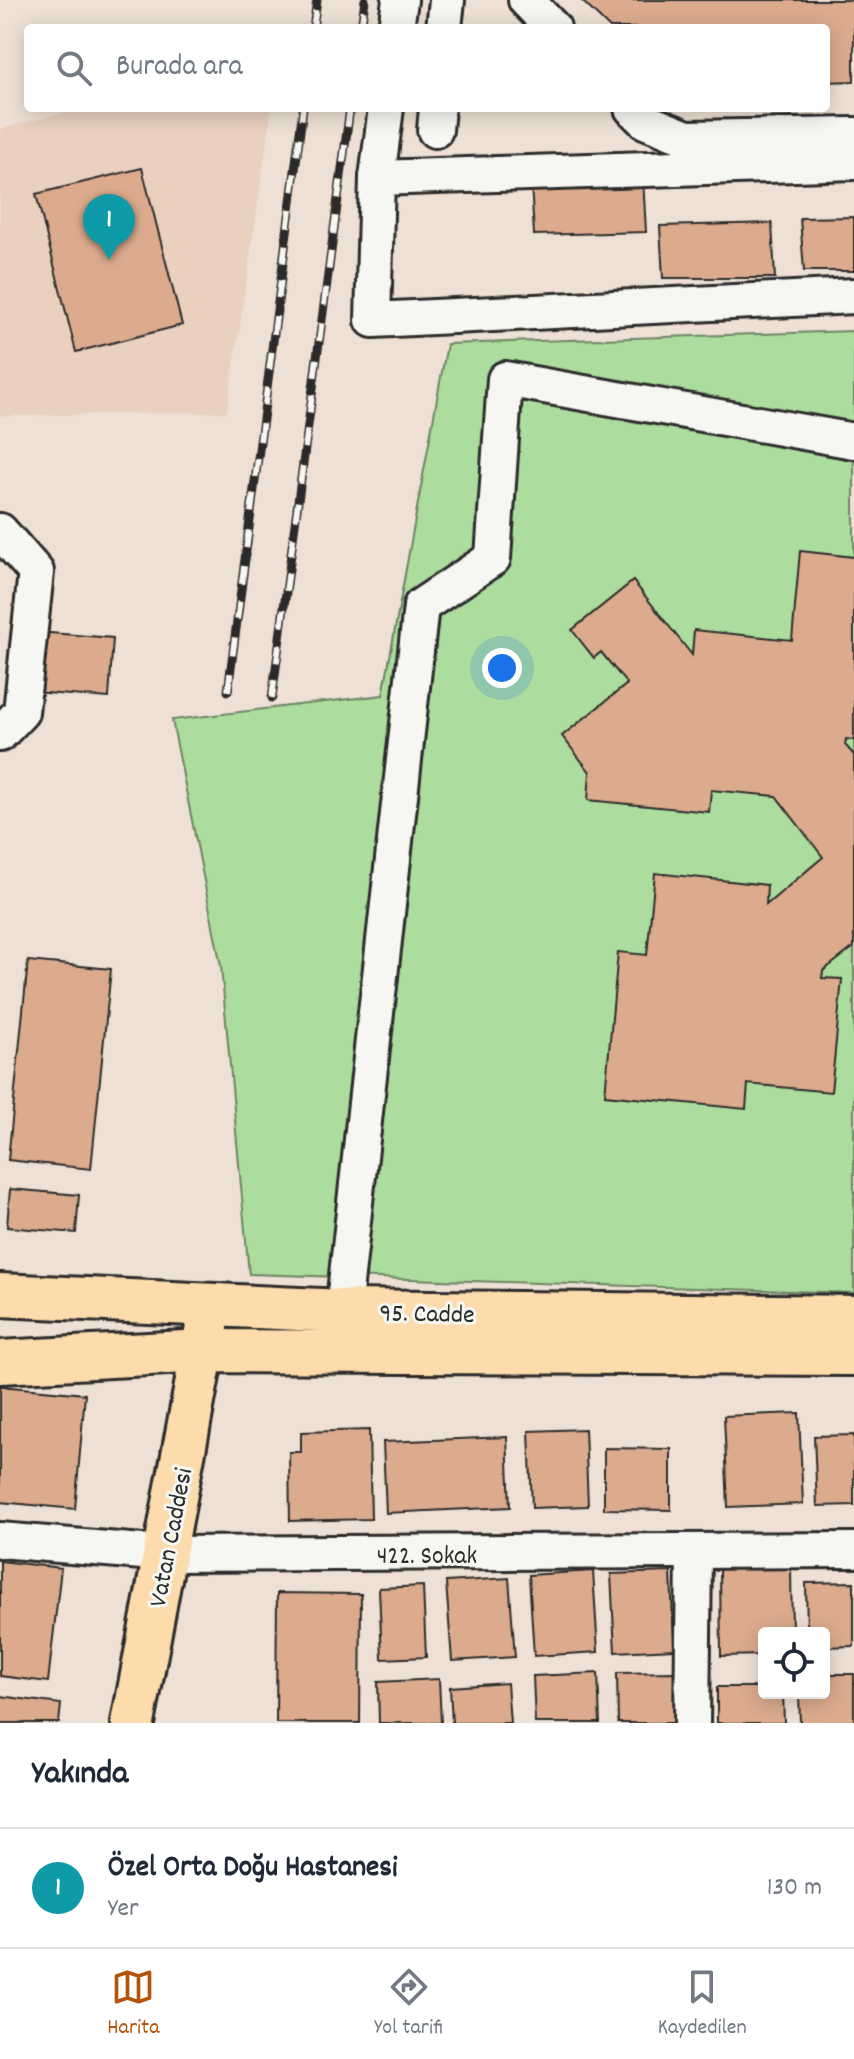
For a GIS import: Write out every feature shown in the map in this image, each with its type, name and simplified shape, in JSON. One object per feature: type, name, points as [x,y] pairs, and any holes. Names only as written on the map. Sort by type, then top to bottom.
[{"type":"main road","name":"95. Cadde","points":[[0,1295],[343,1311],[854,1317]]},
{"type":"main road","name":"Vatan Caddesi","points":[[133,1723],[204,1351],[208,1305]]},
{"type":"main road","name":"95. Cadde","points":[[0,1362],[204,1351],[854,1354]]},
{"type":"street","points":[[397,24],[400,0]]},
{"type":"street","points":[[444,24],[447,0]]},
{"type":"street","points":[[526,0],[549,24]]},
{"type":"street","points":[[385,112],[377,178],[373,320],[854,296]]},
{"type":"street","points":[[636,112],[645,121],[687,138],[854,135]]},
{"type":"street","points":[[377,178],[854,162]]},
{"type":"street","points":[[343,1311],[421,606],[493,558],[505,379],[854,441]]},
{"type":"street","points":[[0,531],[36,572],[21,712],[0,734]]},
{"type":"street","name":"422. Sokak","points":[[0,1540],[166,1554],[854,1550]]},
{"type":"street","points":[[692,1723],[694,1553]]},
{"type":"shaded area","points":[[66,112],[271,112],[227,412],[0,416],[0,129]]},
{"type":"green space","points":[[854,331],[854,1293],[249,1274],[221,966],[172,720],[383,695],[447,344]]},
{"type":"building","points":[[581,0],[854,0],[854,81],[830,82],[830,24],[606,24]]},
{"type":"building","points":[[142,168],[182,325],[76,352],[36,194]]},
{"type":"building","points":[[643,178],[646,232],[534,235],[531,183]]},
{"type":"building","points":[[854,217],[854,271],[804,271],[800,218]]},
{"type":"building","points":[[772,223],[775,278],[663,278],[660,226]]},
{"type":"building","points":[[800,551],[854,557],[854,740],[846,739],[845,745],[854,755],[854,947],[823,971],[822,978],[842,979],[831,1092],[748,1084],[746,1109],[605,1095],[618,952],[647,955],[655,873],[767,885],[766,905],[823,857],[776,796],[711,790],[709,812],[588,800],[590,772],[562,736],[627,684],[601,652],[594,658],[572,630],[633,581],[692,655],[694,630],[792,640]]},
{"type":"building","points":[[37,632],[113,638],[109,698],[33,692]]},
{"type":"building","points":[[28,961],[111,969],[91,1169],[8,1160]]},
{"type":"building","points":[[10,1189],[79,1195],[76,1233],[7,1227]]},
{"type":"building","points":[[0,1386],[85,1394],[75,1509],[0,1502]]},
{"type":"building","points":[[799,1413],[803,1504],[728,1507],[724,1416]]},
{"type":"building","points":[[585,1429],[588,1506],[532,1508],[529,1431]]},
{"type":"building","points":[[369,1430],[371,1519],[290,1521],[289,1452],[301,1452],[301,1432]]},
{"type":"building","points":[[854,1435],[854,1505],[817,1506],[814,1436]]},
{"type":"building","points":[[507,1437],[510,1507],[386,1513],[383,1442]]},
{"type":"building","points":[[604,1448],[671,1449],[671,1510],[604,1509]]},
{"type":"building","points":[[0,1561],[61,1568],[48,1682],[0,1676]]},
{"type":"building","points":[[791,1568],[792,1627],[758,1627],[758,1655],[721,1656],[720,1569]]},
{"type":"building","points":[[593,1571],[598,1652],[534,1656],[529,1575]]},
{"type":"building","points":[[671,1572],[674,1649],[615,1652],[611,1574]]},
{"type":"building","points":[[509,1578],[515,1657],[452,1661],[446,1582]]},
{"type":"building","points":[[854,1582],[854,1646],[830,1647],[830,1627],[807,1627],[806,1583]]},
{"type":"building","points":[[423,1586],[426,1657],[382,1659],[379,1588]]},
{"type":"building","points":[[277,1593],[361,1594],[360,1723],[276,1723]]},
{"type":"building","points":[[676,1672],[677,1723],[618,1723],[617,1673]]},
{"type":"building","points":[[598,1673],[600,1723],[535,1723],[533,1676]]},
{"type":"building","points":[[830,1674],[854,1674],[854,1723],[800,1723],[799,1699],[830,1699]]},
{"type":"building","points":[[439,1679],[441,1723],[379,1723],[378,1682]]},
{"type":"building","points":[[507,1683],[510,1723],[452,1723],[450,1687]]},
{"type":"building","points":[[717,1687],[758,1687],[758,1699],[783,1699],[784,1723],[717,1723]]},
{"type":"building","points":[[0,1696],[61,1704],[59,1723],[0,1723]]},
{"type":"railway","points":[[314,24],[317,0]]},
{"type":"railway","points":[[362,24],[365,0]]},
{"type":"railway","points":[[228,691],[302,112]]},
{"type":"railway","points":[[272,698],[349,112]]},
{"type":"place","name":"Özel Orta Doğu Hastanesi","points":[[109,260]]}]
